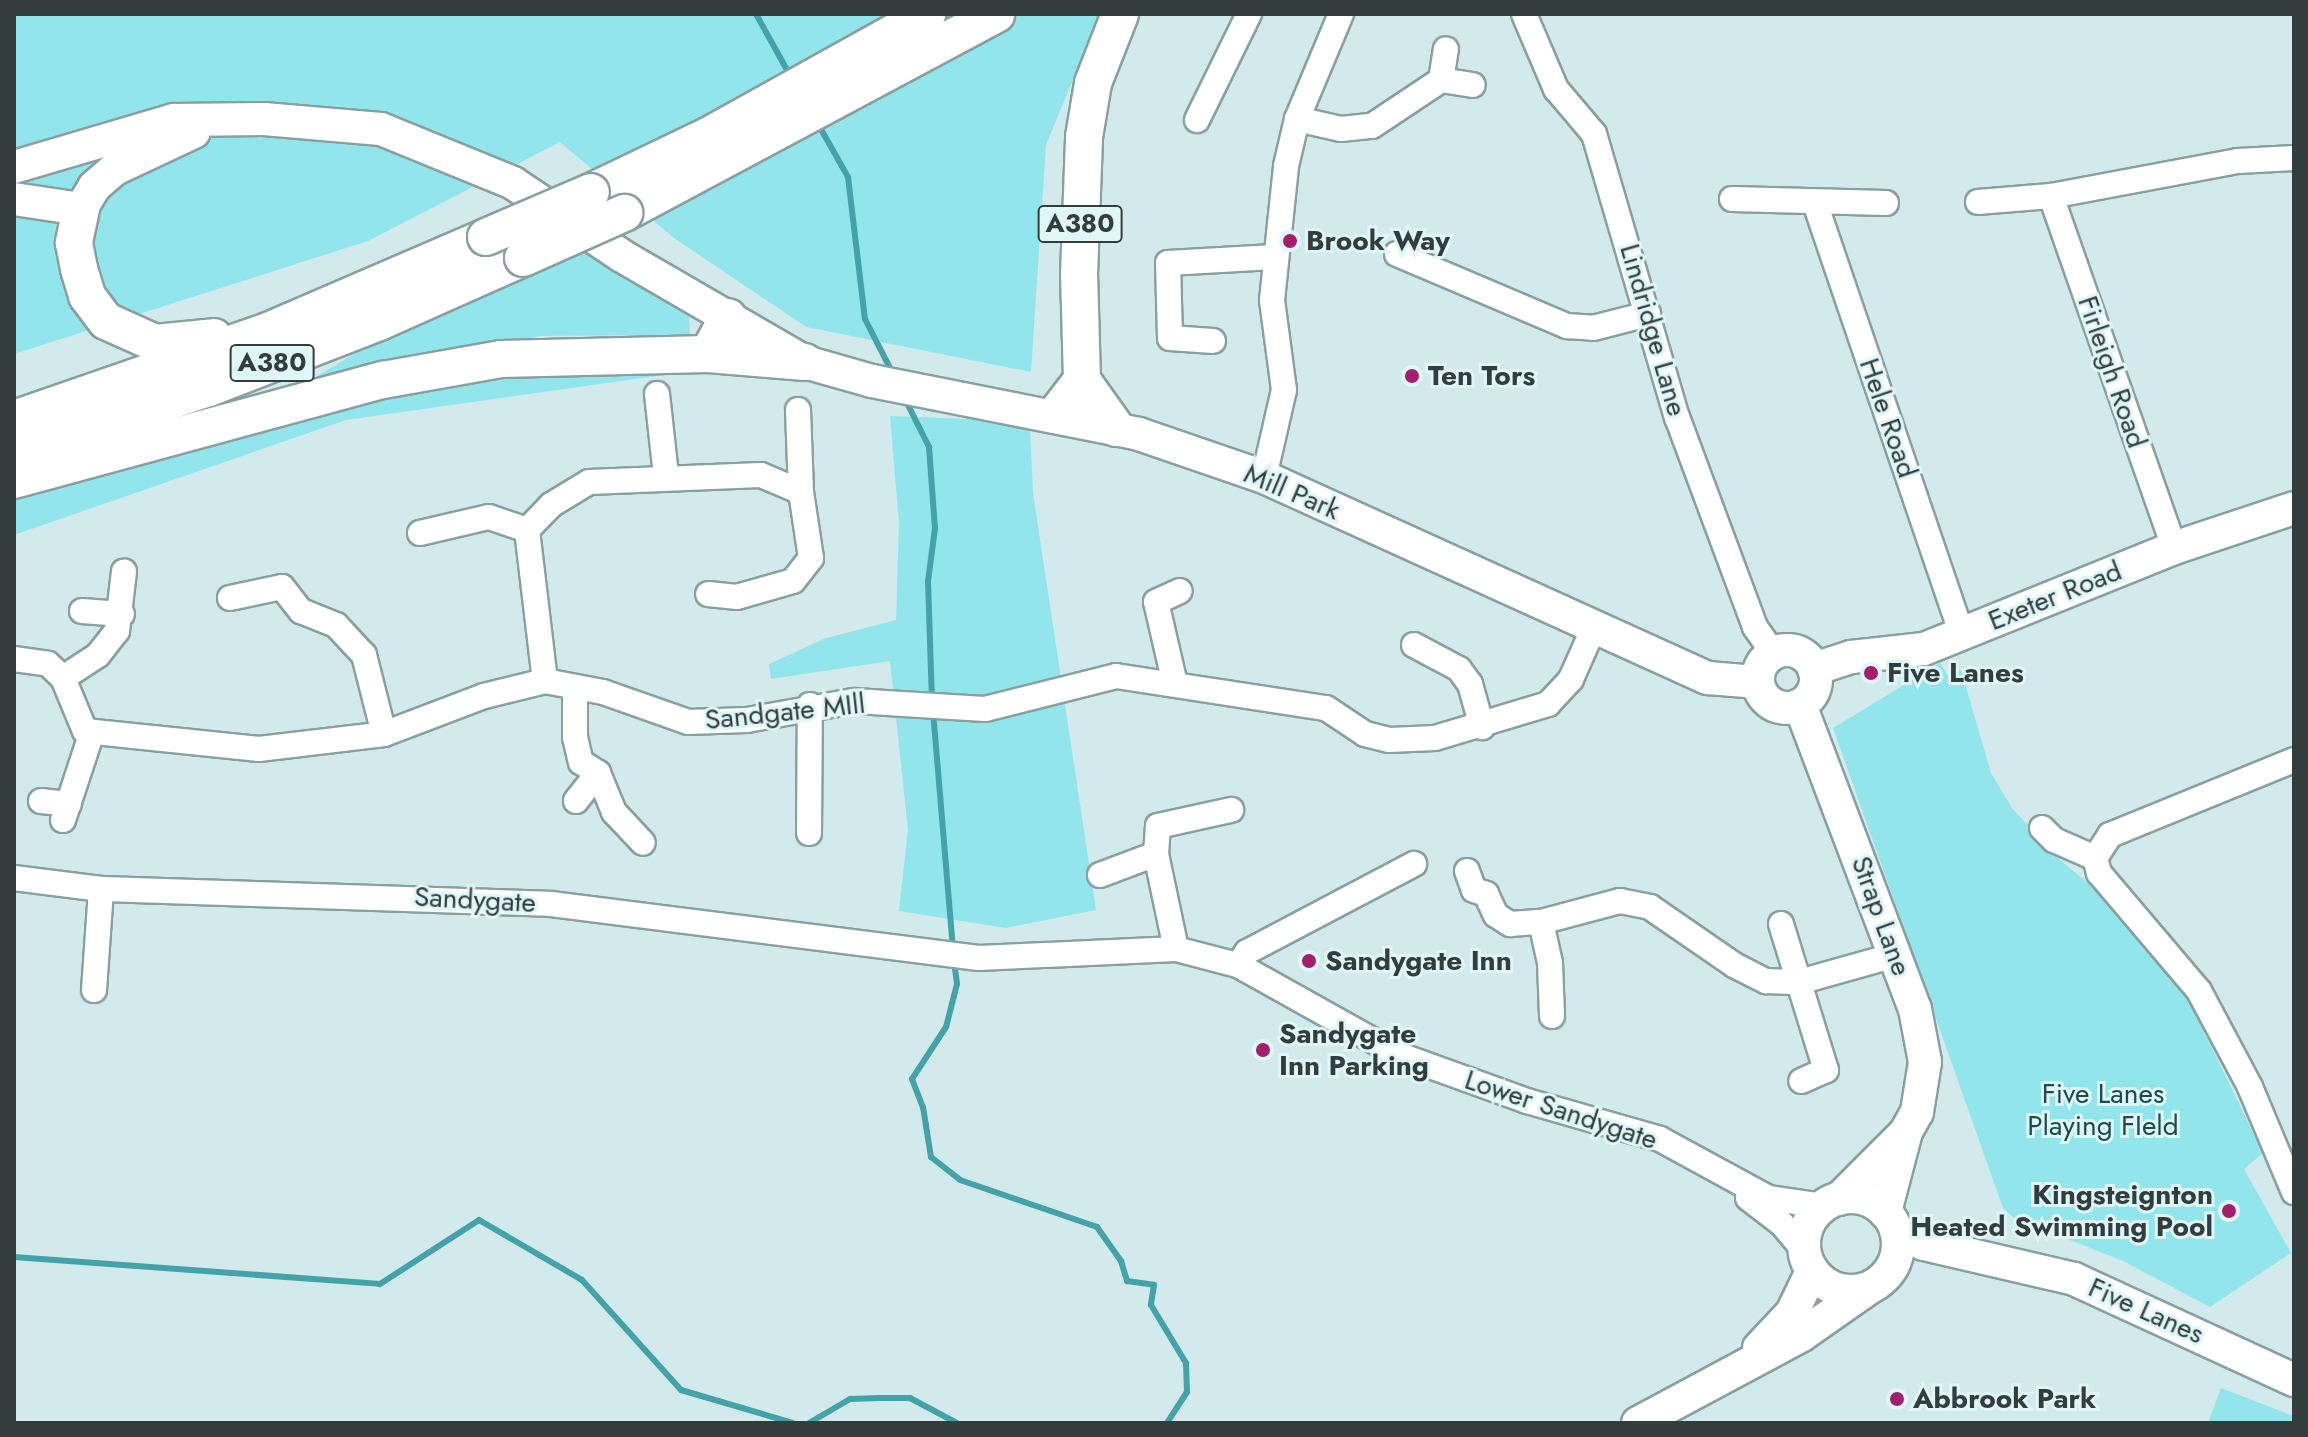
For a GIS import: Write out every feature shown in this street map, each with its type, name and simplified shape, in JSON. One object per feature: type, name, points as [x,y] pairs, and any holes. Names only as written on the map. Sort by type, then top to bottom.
[{"type":"highway","name":"A380","points":[[14,419],[268,331],[591,192],[708,136],[927,14]]},
{"type":"highway","name":"A380","points":[[14,452],[223,382],[624,213],[996,14]]},
{"type":"highway","name":"A380","points":[[1082,380],[1084,137],[1093,83],[1120,14]]},
{"type":"highway","points":[[81,209],[74,243],[79,269],[87,296],[106,321],[155,343],[268,331]]},
{"type":"highway","points":[[708,354],[728,317]]},
{"type":"highway","points":[[14,480],[383,380],[501,359],[708,354],[805,362]]},
{"type":"highway","points":[[1055,415],[1082,380],[1116,428]]},
{"type":"main road","name":"Mill Park","points":[[14,167],[174,120],[328,122],[381,129],[437,148],[513,183],[622,256],[805,362],[872,381],[1116,428],[1264,477],[1708,678],[1757,682]]},
{"type":"main road","points":[[14,199],[81,209],[115,169],[224,121]]},
{"type":"main road","name":"Exeter Road","points":[[1814,669],[1851,657],[1924,649],[2174,548],[2294,508]]},
{"type":"main road","points":[[1773,653],[1801,653],[1814,669],[1814,690],[1800,705],[1773,705],[1757,682],[1759,668],[1773,653]]},
{"type":"main road","name":"Strap Lane","points":[[1800,705],[1915,1009],[1925,1062],[1917,1112],[1906,1132],[1831,1202]]},
{"type":"main road","name":"Strap Lane","points":[[1891,1221],[1906,1132]]},
{"type":"main road","points":[[1638,1423],[1737,1370],[1802,1335],[1878,1282],[1896,1258],[1891,1221],[1869,1201],[1831,1202],[1810,1221],[1808,1261],[1792,1313],[1737,1370]]},
{"type":"main road","name":"Five Lanes","points":[[1891,1221],[1924,1244],[1991,1263],[2074,1279],[2294,1380]]},
{"type":"main road","points":[[1808,1261],[1838,1290],[1878,1282]]},
{"type":"main road","name":"Five Lanes","points":[[1878,1282],[1927,1265],[1991,1263]]},
{"type":"street","points":[[1197,120],[1249,14]]},
{"type":"street","name":"Lindridge Lane","points":[[1524,14],[1556,89],[1594,134],[1677,417],[1755,627],[1773,653]]},
{"type":"street","points":[[1264,477],[1284,390],[1272,300],[1274,257],[1297,119],[1334,16]]},
{"type":"street","points":[[1441,80],[1446,49]]},
{"type":"street","points":[[1297,119],[1341,129],[1372,126],[1441,80],[1473,85]]},
{"type":"street","points":[[1978,202],[2051,196],[2238,161],[2294,158]]},
{"type":"street","name":"Firleigh Road","points":[[2051,196],[2174,548]]},
{"type":"street","points":[[1732,199],[1886,203]]},
{"type":"street","name":"Hele Road","points":[[1815,203],[1962,634]]},
{"type":"street","points":[[1397,254],[1567,326],[1593,328],[1648,314]]},
{"type":"street","points":[[1213,341],[1170,338],[1168,263],[1274,257]]},
{"type":"street","points":[[657,394],[666,476]]},
{"type":"street","points":[[708,594],[737,597],[793,581],[811,558],[801,492],[798,410]]},
{"type":"street","points":[[527,530],[551,505],[589,482],[666,476],[761,475],[801,492]]},
{"type":"street","points":[[420,533],[489,517],[527,530]]},
{"type":"street","points":[[527,530],[545,681]]},
{"type":"street","points":[[63,678],[98,655],[117,631],[122,614],[124,571]]},
{"type":"street","points":[[230,598],[282,587],[301,611],[336,625],[364,655],[384,734]]},
{"type":"street","points":[[1175,684],[1156,602],[1180,591]]},
{"type":"street","points":[[82,611],[122,614]]},
{"type":"street","name":"Sandgate MIll","points":[[92,732],[259,749],[384,734],[484,696],[545,681],[688,722],[747,720],[810,705],[854,701],[932,707],[1014,705],[1116,676],[1326,708],[1365,734],[1389,740],[1435,738],[1482,727],[1548,704],[1571,679],[1595,625]]},
{"type":"street","points":[[1414,645],[1459,669],[1470,684],[1482,727]]},
{"type":"street","points":[[14,659],[48,664],[63,678],[85,731],[92,732],[66,812],[41,801]]},
{"type":"street","points":[[575,688],[575,737],[581,762],[598,773],[614,812],[643,843]]},
{"type":"street","points":[[809,833],[810,705]]},
{"type":"street","points":[[2293,1188],[2250,1087],[2199,991],[2099,873],[2095,858],[2110,835],[2294,760]]},
{"type":"street","points":[[576,801],[598,773]]},
{"type":"street","points":[[1176,949],[1156,854],[1158,826],[1231,810]]},
{"type":"street","points":[[2042,828],[2054,840],[2095,858]]},
{"type":"street","points":[[1100,875],[1156,854]]},
{"type":"street","points":[[1238,965],[1247,952],[1414,864]]},
{"type":"street","points":[[1467,871],[1474,890],[1486,894],[1496,915],[1510,924],[1541,922],[1620,901],[1650,907],[1734,965],[1766,981],[1799,982],[1895,955]]},
{"type":"street","name":"Sandygate","points":[[14,878],[101,889],[551,904],[979,958]]},
{"type":"street","points":[[94,990],[101,889]]},
{"type":"street","points":[[1541,922],[1550,963],[1552,1016]]},
{"type":"street","points":[[1781,924],[1826,1070],[1801,1081]]},
{"type":"street","name":"Lower Sandygate","points":[[979,958],[1176,949],[1238,965],[1397,1054],[1527,1101],[1660,1139],[1729,1181],[1782,1224],[1808,1261]]},
{"type":"street","name":"Lower Sandygate","points":[[1729,1181],[1768,1198],[1831,1202]]},
{"type":"green space","points":[[14,14],[1100,14],[1046,145],[1031,372],[806,327],[674,238],[560,142],[368,241],[14,354]]},
{"type":"green space","points":[[587,249],[689,316],[690,335],[541,336],[316,377],[362,349]]},
{"type":"green space","points":[[720,367],[346,420],[14,535],[14,500],[376,396],[499,373]]},
{"type":"green space","points":[[890,416],[967,419],[1030,429],[1033,493],[1096,910],[1006,928],[899,911],[908,830],[890,661],[771,679],[769,664],[826,638],[896,620],[899,523]]},
{"type":"green space","name":"Five Lanes Playing FIeld","points":[[1940,663],[1947,675],[1961,670],[1991,773],[2012,808],[2060,860],[2117,907],[2188,999],[2263,1153],[2244,1169],[2291,1253],[2210,1307],[2123,1261],[2014,1218],[2003,1208],[1833,728]]},
{"type":"green space","points":[[2221,1388],[2294,1416],[2294,1423],[2208,1423]]},
{"type":"waterway","points":[[756,14],[787,70]]},
{"type":"waterway","points":[[822,131],[848,177],[865,319],[890,368]]},
{"type":"waterway","points":[[908,405],[929,447],[935,528],[928,581],[932,699]]},
{"type":"waterway","points":[[933,711],[953,950]]},
{"type":"waterway","points":[[954,962],[957,984],[946,1027],[912,1079],[923,1107],[931,1157],[960,1180],[1097,1227],[1121,1261],[1127,1281],[1154,1285],[1151,1305],[1186,1363],[1187,1392],[1167,1423]]},
{"type":"waterway","points":[[14,1257],[380,1284],[479,1220],[582,1280],[681,1390],[793,1423]]},
{"type":"waterway","points":[[809,1423],[850,1399],[879,1398],[910,1398],[957,1423]]},
{"type":"place","name":"Brook Way","points":[[1290,241]]},
{"type":"place","name":"Ten Tors","points":[[1412,376]]},
{"type":"place","name":"Five Lanes","points":[[1871,673]]},
{"type":"place","name":"Sandygate Inn","points":[[1309,961]]},
{"type":"place","name":"Sandygate Inn Parking","points":[[1263,1050]]},
{"type":"place","name":"Kingsteignton Heated Swimming Pool","points":[[2229,1211]]},
{"type":"place","name":"Abbrook Park","points":[[1897,1399]]}]
